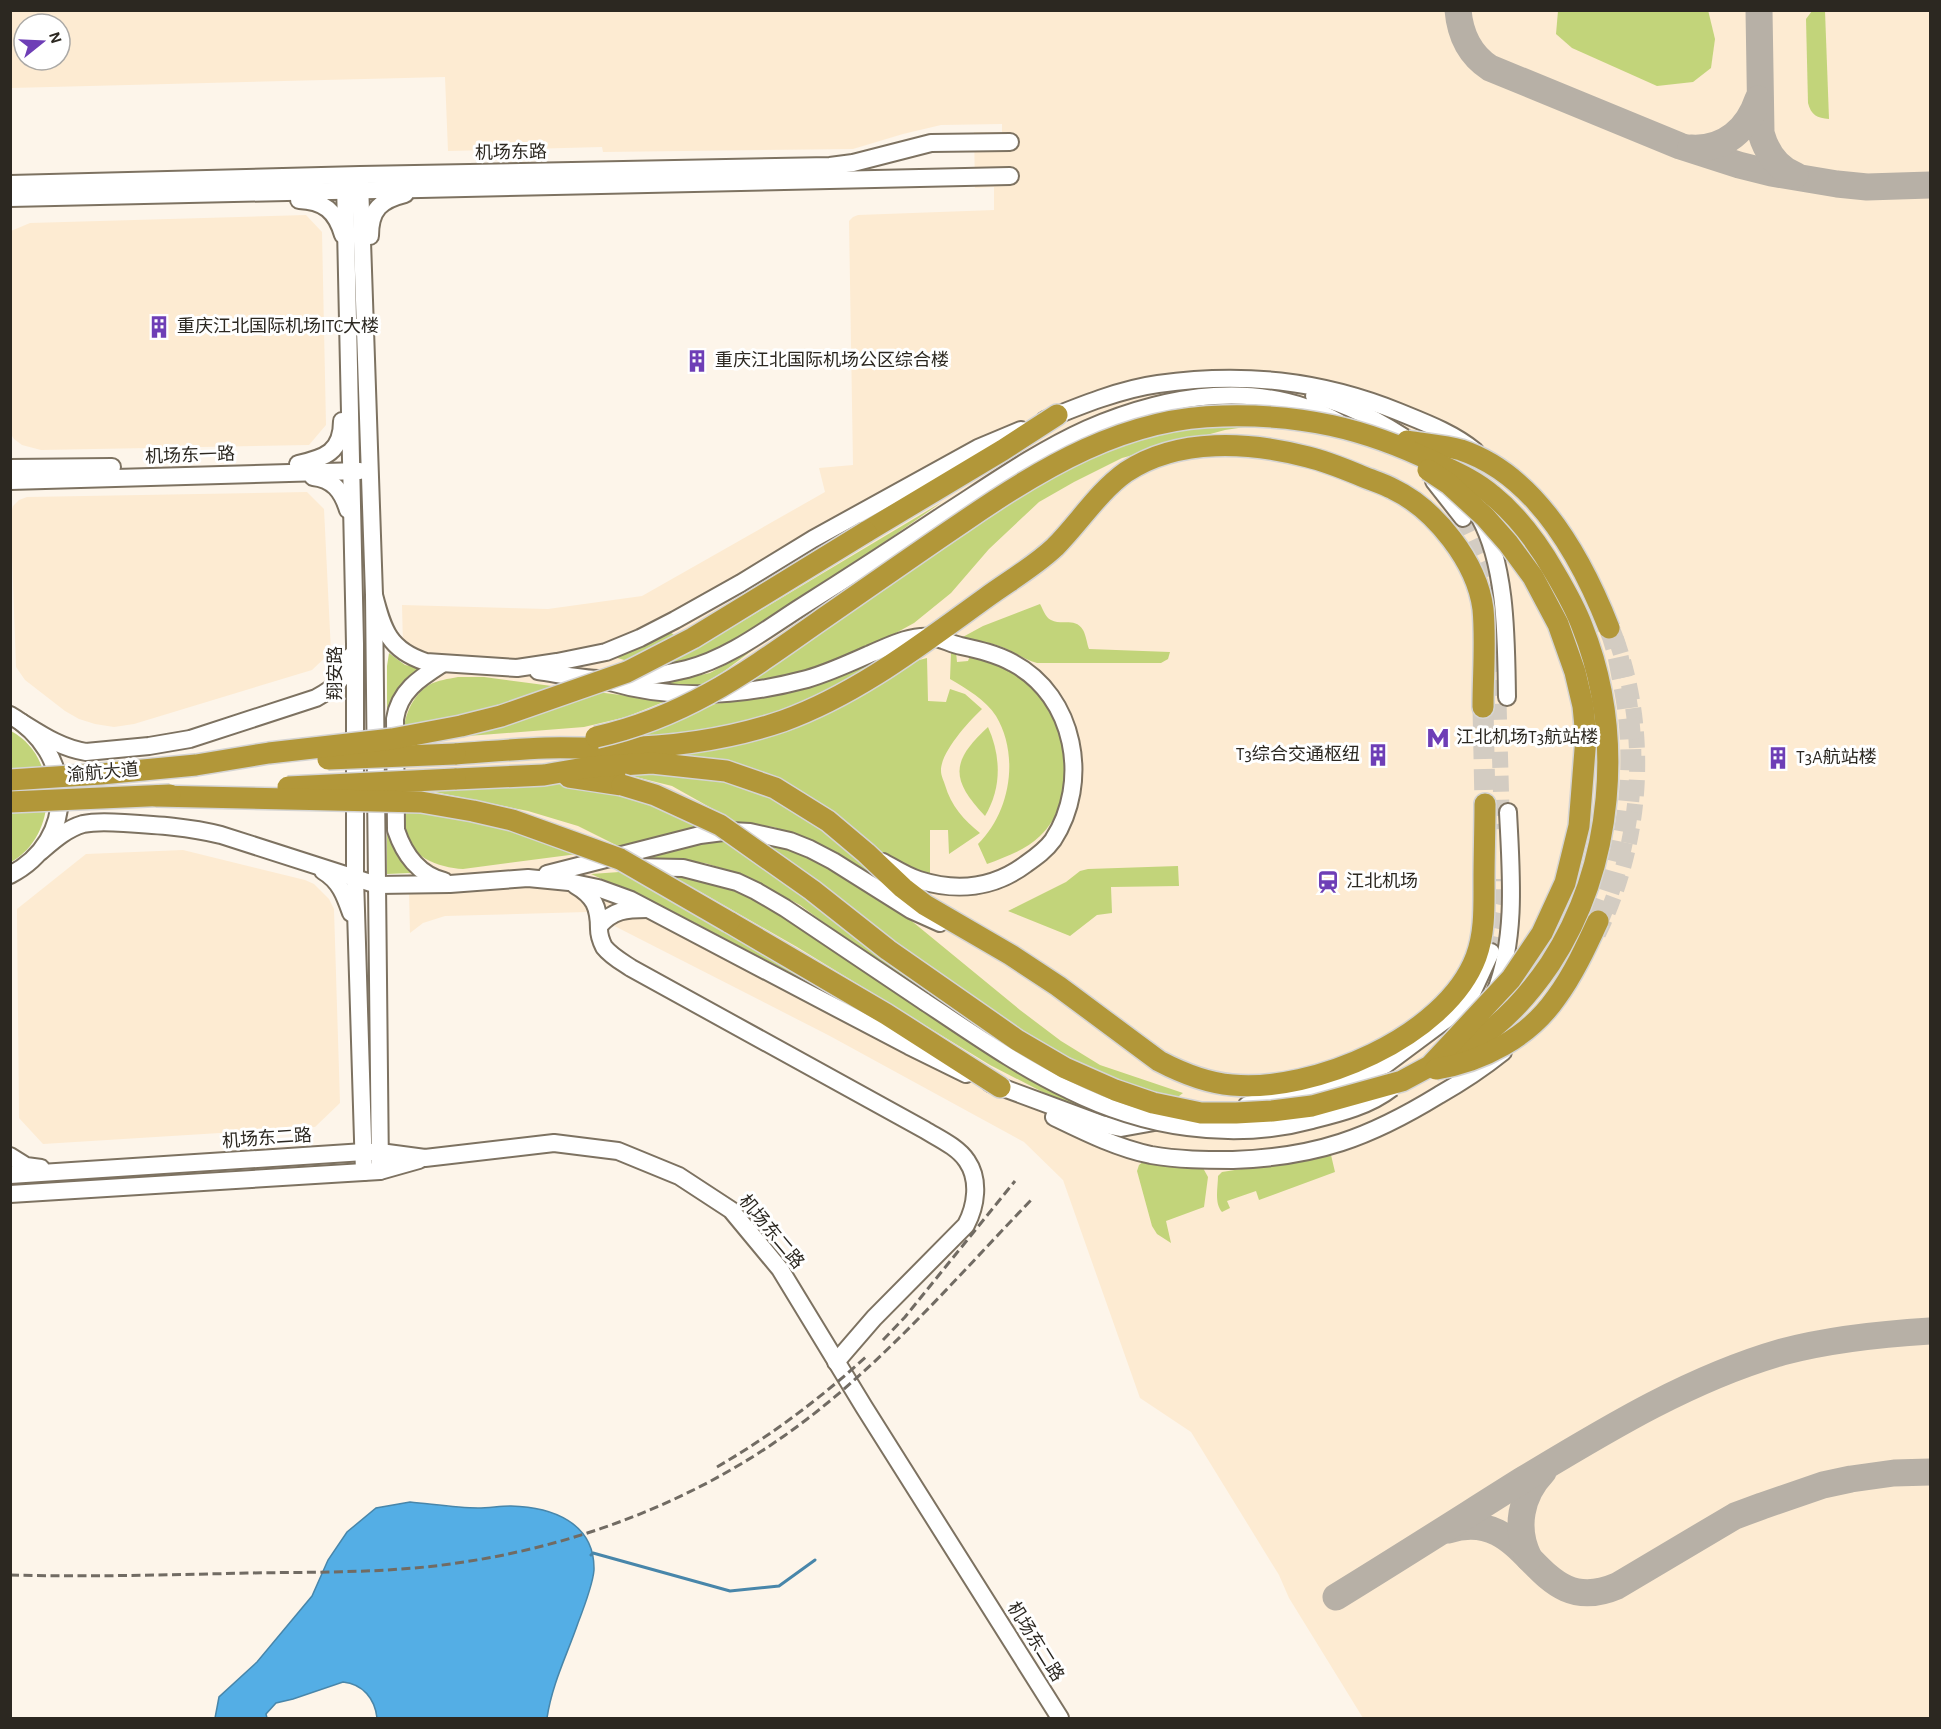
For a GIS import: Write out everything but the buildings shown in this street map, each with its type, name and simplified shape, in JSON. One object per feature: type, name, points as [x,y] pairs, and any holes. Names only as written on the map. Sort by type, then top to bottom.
[{"type":"highway","points":[[196,765],[269,753],[392,739],[461,726],[501,716],[627,672],[683,642],[1065,412]]},
{"type":"highway","points":[[548,748],[626,730],[678,711],[737,679],[984,507],[1053,464],[1141,427],[1197,417],[1263,416],[1307,421],[1350,429],[1380,439],[1460,450],[1482,459],[1507,475],[1537,502],[1563,536],[1584,572],[1606,618]]},
{"type":"highway","points":[[1380,439],[1449,484],[1508,543],[1533,577],[1558,624],[1575,672],[1586,737],[1579,826],[1565,883],[1542,933],[1511,979],[1417,1073]]},
{"type":"highway","points":[[196,765],[674,744],[722,738],[783,721],[834,698],[932,637],[1053,548],[1103,493],[1124,474],[1148,460],[1194,448],[1239,446],[1276,450],[1312,458],[1396,490],[1426,512],[1451,537],[1468,564],[1477,585],[1482,607],[1483,706]]},
{"type":"highway","points":[[156,796],[279,787],[544,775],[590,767],[652,763],[726,771],[758,782],[790,797],[828,821],[903,888],[918,908],[1011,955],[1086,1005],[1159,1061],[1174,1069],[1231,1085],[1274,1084],[1319,1074],[1381,1051],[1429,1020],[1451,999],[1467,977],[1482,934],[1485,804]]},
{"type":"highway","name":"渝航大道","points":[[10,780],[196,765]]},
{"type":"highway","points":[[544,775],[622,785],[662,798],[720,825],[812,890],[888,950],[1017,1040],[1065,1068],[1115,1090],[1201,1113],[1272,1111],[1312,1106],[1417,1073],[1469,1062],[1505,1045],[1533,1024],[1556,1000],[1598,921]]},
{"type":"highway","points":[[156,796],[421,802],[512,820],[620,859],[886,1014],[1000,1087]]},
{"type":"highway","name":"渝航大道","points":[[10,801],[156,796]]},
{"type":"main road","name":"机场东路","points":[[10,184],[353,183],[830,166],[853,163],[931,143],[1010,142]]},
{"type":"main road","points":[[10,176],[58,183]]},
{"type":"main road","name":"机场东路","points":[[10,198],[251,194],[353,183],[427,189],[1010,176]]},
{"type":"main road","name":"翔安路","points":[[353,183],[346,251],[355,644],[355,878],[372,1152]]},
{"type":"main road","name":"翔安路","points":[[353,183],[364,296],[374,595],[377,885],[372,1171]]},
{"type":"main road","points":[[364,296],[370,272],[370,225],[374,213],[378,207],[392,198],[427,189]]},
{"type":"main road","points":[[251,194],[282,200],[311,200],[319,203],[333,213],[339,223],[346,251]]},
{"type":"main road","points":[[10,207],[39,198]]},
{"type":"main road","points":[[298,464],[319,459],[338,444],[342,431],[342,401],[349,370]]},
{"type":"main road","points":[[517,668],[557,663],[606,652],[640,638],[978,448],[1110,396],[1156,384],[1208,380],[1264,378],[1335,390],[1378,403],[1448,433],[1468,445],[1496,468],[1559,537],[1592,584],[1606,618]]},
{"type":"main road","points":[[1065,412],[1159,394],[1202,389],[1242,388],[1331,400],[1412,443],[1442,463],[1464,487],[1485,526],[1495,561],[1504,615],[1507,697]]},
{"type":"main road","points":[[600,679],[688,669],[717,658],[844,581],[1048,449],[1087,429],[1139,410],[1207,396],[1265,397],[1292,402],[1318,411],[1350,429]]},
{"type":"main road","points":[[1331,400],[1371,426],[1411,458],[1439,485],[1464,518]]},
{"type":"main road","points":[[10,460],[46,467]]},
{"type":"main road","name":"机场东一路","points":[[10,468],[298,464],[371,467]]},
{"type":"main road","name":"机场东一路","points":[[10,481],[255,474],[351,467]]},
{"type":"main road","points":[[255,474],[315,477],[328,481],[341,493],[352,529]]},
{"type":"main road","points":[[10,488],[33,480]]},
{"type":"main road","points":[[374,595],[380,620],[392,642],[413,658],[442,664],[517,668],[600,679],[632,688],[681,695],[738,693],[808,678],[895,642],[932,637],[984,651],[1012,663],[1034,677],[1054,700],[1064,717],[1073,759],[1073,784],[1067,811],[1053,840],[1042,853],[1016,872],[997,881],[975,887],[939,885],[917,880],[866,853]]},
{"type":"main road","points":[[13,717],[54,742],[86,752],[149,746],[190,739],[325,693],[341,680],[347,671],[355,644]]},
{"type":"main road","points":[[442,664],[405,692],[396,711],[396,830],[407,854],[423,872],[433,879],[454,884]]},
{"type":"main road","points":[[13,717],[38,737],[45,746],[58,777],[60,798],[57,820],[40,852]]},
{"type":"main road","points":[[1438,1096],[1488,1010],[1501,976],[1509,925],[1511,880],[1508,812]]},
{"type":"main road","points":[[10,881],[40,852],[70,829],[82,824],[109,822],[198,829],[377,885],[454,884],[662,866],[683,868],[737,882],[756,891],[1014,1060],[1068,1090],[1119,1112],[1166,1124],[1208,1130],[1252,1130],[1297,1124],[1340,1113],[1371,1101],[1417,1073]]},
{"type":"main road","points":[[572,875],[700,835],[732,831],[750,832],[790,841],[810,849],[918,908],[962,887]]},
{"type":"main road","points":[[306,862],[338,883],[347,902],[357,939]]},
{"type":"main road","points":[[572,875],[631,900],[956,1070],[1101,1124],[1121,1128],[1294,1096],[1338,1084],[1385,1065],[1467,1004],[1491,952]]},
{"type":"main road","points":[[572,875],[591,896],[597,910],[599,933],[605,947],[631,968],[925,1130],[951,1146],[967,1161],[974,1178],[976,1197],[973,1212],[966,1225],[874,1318],[836,1362]]},
{"type":"main road","points":[[599,926],[609,916],[620,910],[647,909]]},
{"type":"main road","points":[[1000,1087],[1054,1117],[1112,1143],[1149,1154],[1200,1160],[1304,1153],[1343,1143],[1391,1124],[1493,1060],[1538,1023],[1579,969]]},
{"type":"main road","points":[[1174,1069],[1209,1090],[1230,1093],[1255,1094],[1338,1084]]},
{"type":"main road","name":"机场东二路","points":[[10,1175],[372,1152],[425,1158],[554,1143],[618,1151],[679,1176],[731,1210],[780,1269],[1060,1719]]},
{"type":"main road","points":[[10,1156],[26,1166],[84,1171]]},
{"type":"main road","points":[[10,1194],[372,1171],[425,1158]]},
{"type":"shaded area","points":[[10,11],[1930,11],[1930,1718],[1363,1718],[1191,1432],[1140,1398],[1063,1180],[1024,1142],[828,1035],[587,912],[445,916],[423,923],[410,933],[402,605],[548,609],[642,596],[825,492],[819,468],[853,465],[849,221],[858,215],[994,210],[994,187],[975,188],[974,132],[1002,132],[1002,124],[941,125],[853,149],[603,152],[602,147],[448,151],[445,77],[11,88]]},
{"type":"shaded area","points":[[306,215],[322,232],[326,425],[309,445],[41,450],[22,445],[14,439],[10,433],[11,231],[30,223]]},
{"type":"shaded area","points":[[307,492],[324,509],[331,652],[312,670],[134,724],[114,727],[79,719],[65,711],[25,680],[16,667],[11,514],[13,506],[19,500],[27,497]]},
{"type":"shaded area","points":[[183,850],[305,880],[314,884],[329,899],[334,909],[340,1103],[315,1127],[43,1144],[19,1118],[17,909],[86,854]]},
{"type":"green space","points":[[1708,10],[1715,39],[1711,68],[1693,82],[1657,86],[1572,48],[1556,34],[1558,11]]},
{"type":"green space","points":[[1812,11],[1825,11],[1829,119],[1815,115],[1808,103],[1806,19]]},
{"type":"green space","points":[[1199,424],[1252,426],[1225,430],[1122,458],[1074,482],[1039,502],[989,549],[951,593],[914,623],[832,662],[787,676],[738,686],[1021,492],[1128,440]]},
{"type":"green space","points":[[942,502],[813,592],[711,655],[655,669],[614,657],[670,632],[694,650]]},
{"type":"green space","points":[[1040,604],[1049,619],[1080,626],[1089,649],[1170,652],[1168,659],[1161,663],[1037,663],[996,645],[961,638],[983,626]]},
{"type":"green space","points":[[901,647],[834,689],[786,710],[714,731],[629,738],[672,724],[715,704],[790,693]]},
{"type":"green space","points":[[754,649],[695,689],[642,683],[682,679],[710,673]]},
{"type":"green space","points":[[956,652],[957,662],[968,661],[971,653],[1009,668],[1028,682],[1042,698],[1053,716],[1065,758],[1065,779],[1061,800],[1053,819],[1040,836],[1028,845],[987,864],[978,844],[998,817],[1004,800],[1008,783],[1008,749],[1003,732],[992,710],[976,695],[950,679],[951,653]]},
{"type":"green space","points":[[389,653],[405,665],[419,668],[401,686],[390,826],[391,844],[412,873],[387,874],[387,666]]},
{"type":"green space","points":[[927,658],[928,701],[946,702],[950,689],[965,694],[982,709],[950,747],[945,755],[941,771],[954,806],[963,818],[980,833],[949,854],[948,830],[930,830],[930,878],[896,863],[821,804],[777,778],[720,761],[671,754],[717,744],[904,664]]},
{"type":"green space","points":[[458,677],[484,677],[666,701],[626,717],[584,727],[403,741],[406,717],[417,696],[432,683]]},
{"type":"green space","points":[[988,727],[995,749],[998,772],[991,805],[985,816],[966,791],[961,781],[960,770],[967,750]]},
{"type":"green space","points":[[11,731],[27,743],[38,759],[45,777],[47,796],[45,816],[38,834],[27,850],[11,862]]},
{"type":"green space","points":[[616,772],[717,774],[796,806],[891,887],[831,850],[804,838],[774,827],[738,823],[672,786]]},
{"type":"green space","points":[[553,783],[644,799],[705,827],[618,846],[578,826],[528,811],[425,790]]},
{"type":"green space","points":[[404,809],[481,820],[585,853],[463,869],[444,866],[426,859],[411,846],[403,828]]},
{"type":"green space","points":[[759,839],[789,847],[851,877],[908,918],[1061,1041],[1100,1065],[1183,1093],[1158,1112],[1124,1124],[1060,1101],[990,1065],[797,947],[699,891],[683,903],[888,1024],[674,912],[591,874],[662,869],[737,885],[950,1024],[961,1015],[862,951],[800,905],[740,874],[705,863],[642,859],[704,842]]},
{"type":"green space","points":[[1178,866],[1179,886],[1111,887],[1112,913],[1097,915],[1070,936],[1008,911],[1066,882],[1080,871]]},
{"type":"green space","points":[[1331,1155],[1335,1172],[1259,1200],[1256,1191],[1227,1201],[1230,1208],[1222,1212],[1220,1208],[1217,1200],[1218,1176],[1222,1172]]},
{"type":"green space","points":[[1145,1160],[1203,1168],[1208,1177],[1204,1207],[1166,1221],[1171,1243],[1157,1234],[1152,1226],[1137,1171],[1139,1165]]},
{"type":"water","points":[[410,1502],[482,1508],[511,1506],[541,1510],[568,1520],[587,1540],[594,1570],[592,1582],[556,1681],[547,1718],[377,1718],[374,1705],[367,1694],[350,1683],[343,1682],[276,1703],[266,1714],[267,1718],[215,1718],[219,1697],[257,1662],[312,1596],[328,1560],[347,1532],[376,1508]]},
{"type":"waterway","points":[[591,1555],[593,1553],[730,1591],[779,1586],[815,1560]]},
{"type":"taxiway","points":[[1458,10],[1467,43],[1477,57],[1490,68],[1680,146],[1771,173],[1837,184],[1867,187],[1930,185]]},
{"type":"taxiway","points":[[1759,10],[1761,133],[1773,158],[1795,175]]},
{"type":"taxiway","points":[[1691,148],[1714,145],[1733,136],[1748,120],[1758,99]]},
{"type":"taxiway","points":[[1336,1597],[1521,1481],[1680,1391],[1747,1363],[1800,1347],[1856,1338],[1930,1331]]},
{"type":"taxiway","points":[[1529,1558],[1522,1535],[1522,1512],[1529,1491],[1543,1472]]},
{"type":"taxiway","points":[[1448,1530],[1476,1526],[1498,1533],[1516,1546],[1549,1577],[1567,1589],[1589,1593],[1617,1586],[1735,1516],[1762,1506],[1823,1485],[1851,1479],[1894,1473],[1930,1472]]},
{"type":"tunnel","points":[[1463,518],[1485,566],[1496,611],[1502,829]]},
{"type":"tunnel","points":[[1598,934],[1614,896],[1626,857],[1634,817],[1637,776],[1636,735],[1631,694],[1621,655],[1607,616]]},
{"type":"tunnel","points":[[1598,921],[1618,862],[1629,800],[1631,769],[1627,708],[1617,652],[1609,628]]},
{"type":"tunnel","points":[[1483,707],[1485,804]]},
{"type":"tunnel","points":[[1491,952],[1503,898],[1503,879]]},
{"type":"railway","points":[[883,1340],[905,1317],[1015,1181]]},
{"type":"railway","points":[[10,1575],[128,1576],[403,1569],[473,1561],[520,1551],[613,1524],[658,1507],[701,1486],[744,1462],[818,1410],[914,1323],[1033,1198]]},
{"type":"railway","points":[[717,1467],[796,1415],[868,1355]]},
{"type":"place","name":"重庆江北国际机场ITC大楼","points":[[159,327]]},
{"type":"place","name":"重庆江北国际机场公区综合楼","points":[[697,361]]},
{"type":"place","name":"江北机场T3航站楼","points":[[1438,738]]},
{"type":"place","name":"T3综合交通枢纽","points":[[1378,755]]},
{"type":"place","name":"T3A航站楼","points":[[1778,758]]},
{"type":"place","name":"江北机场","points":[[1328,882]]}]
